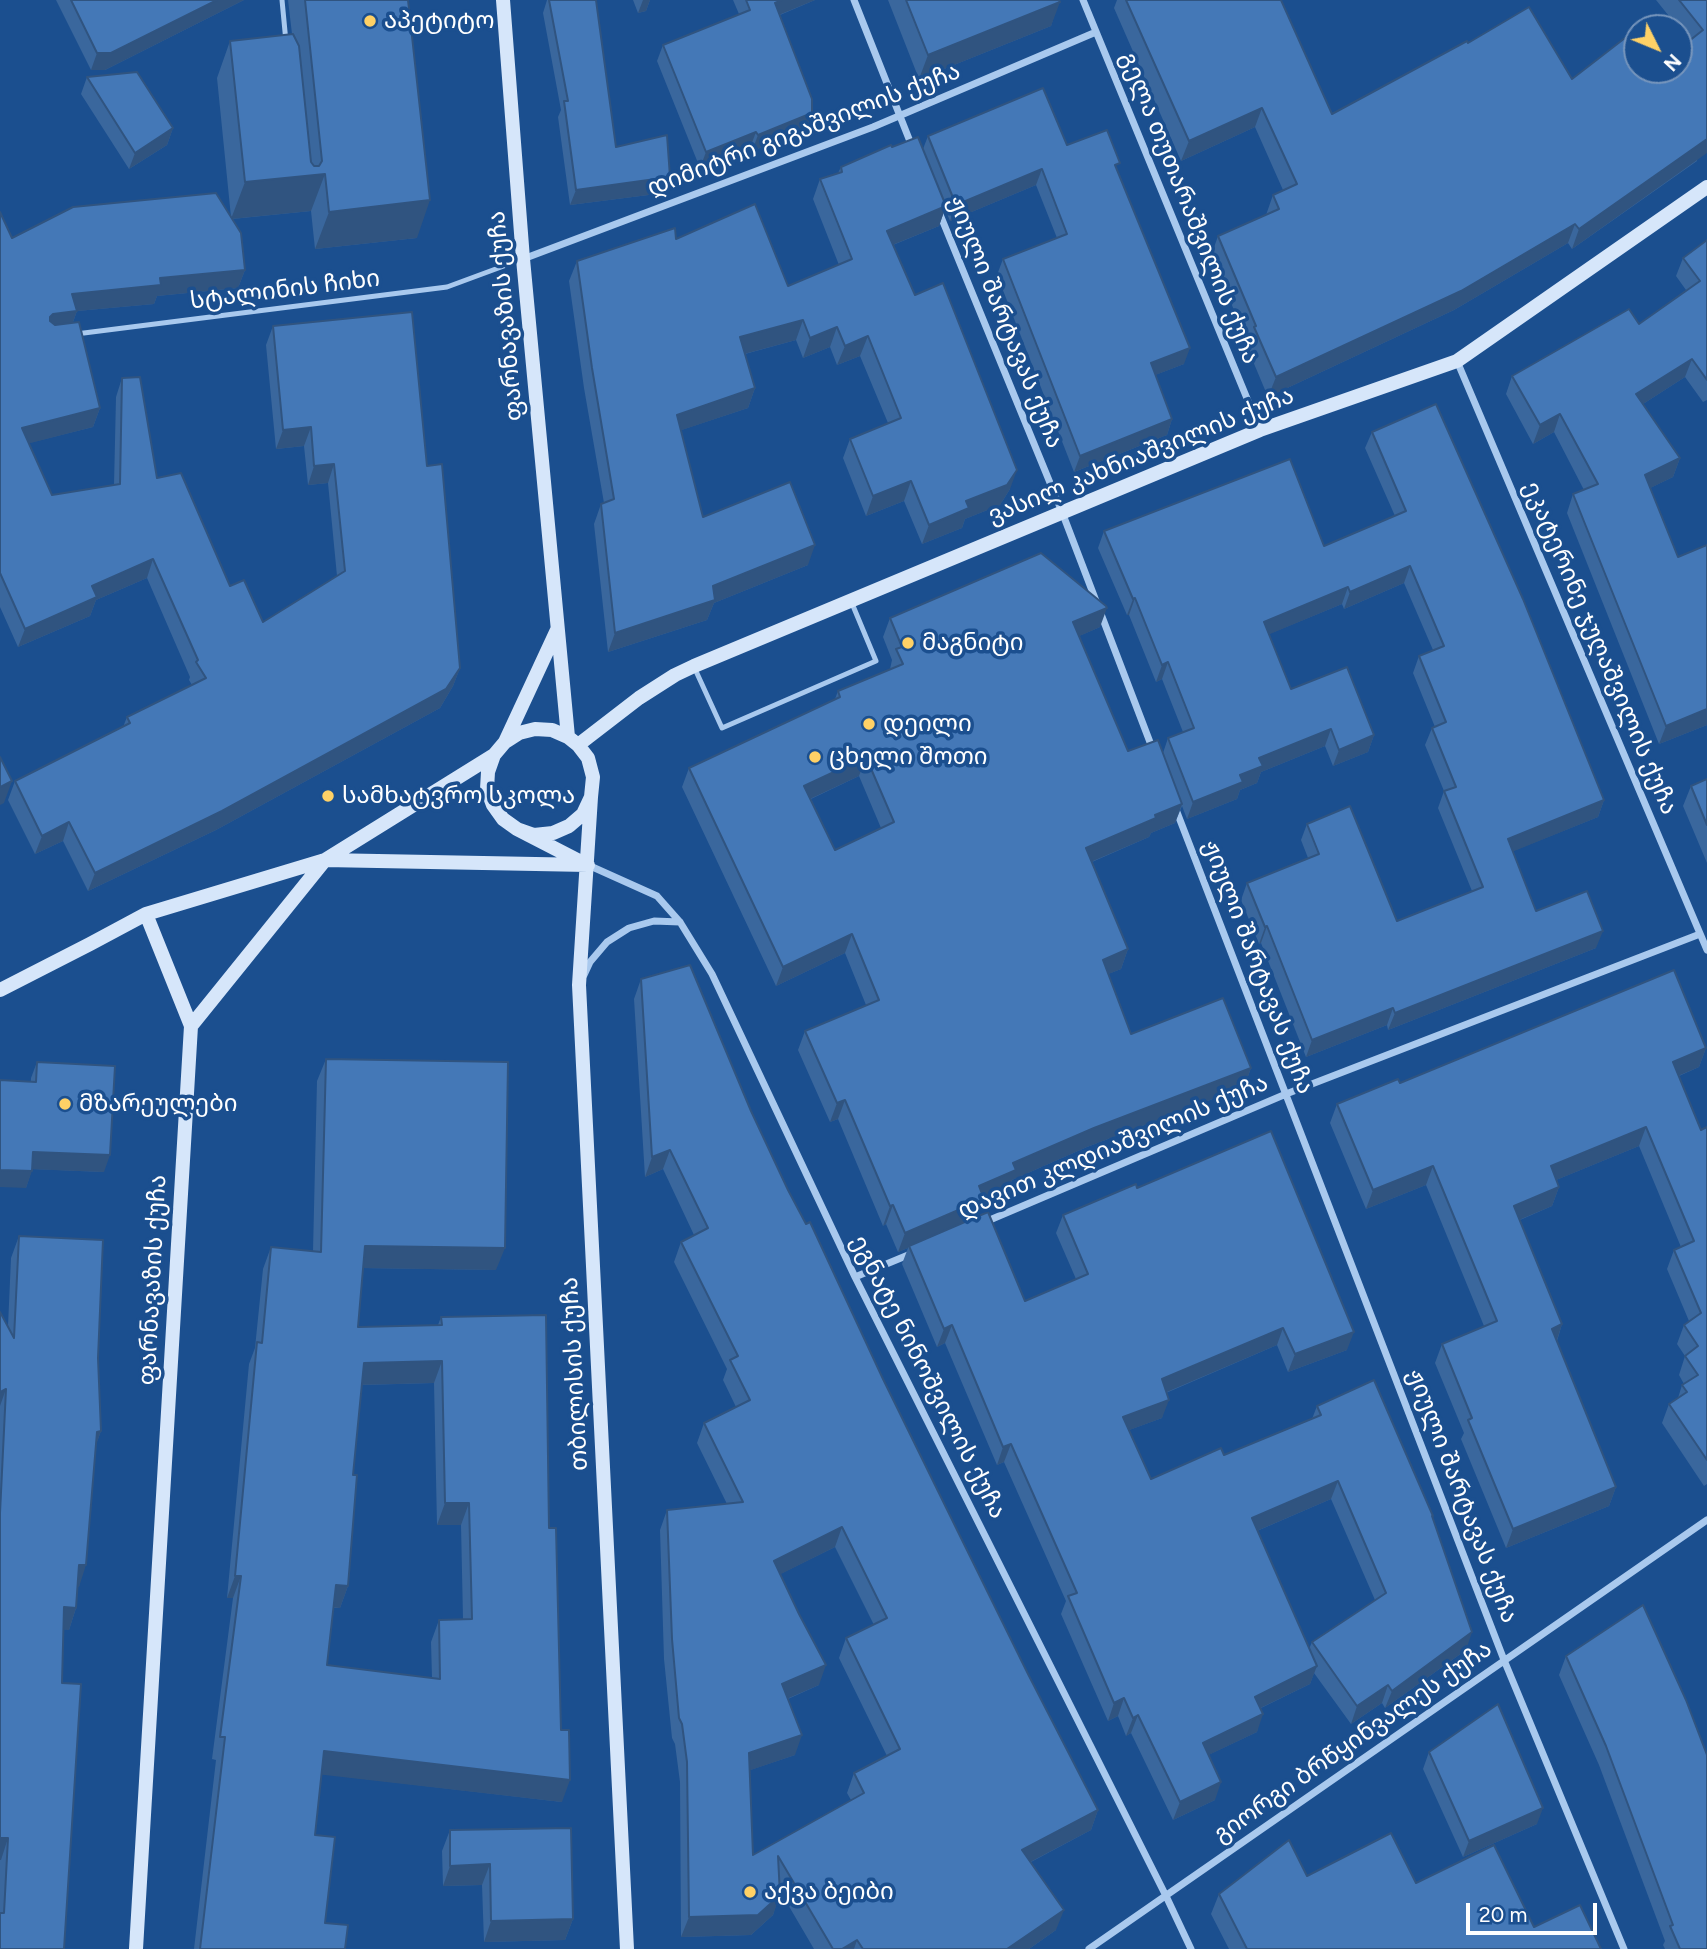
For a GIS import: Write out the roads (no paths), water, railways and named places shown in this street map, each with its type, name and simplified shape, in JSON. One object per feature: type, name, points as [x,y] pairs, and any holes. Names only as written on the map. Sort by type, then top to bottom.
[{"type":"main road","name":"ფარნავაზის ქუჩა","points":[[503,0],[523,259],[557,629],[573,741]]},
{"type":"main road","name":"ვასილ კახნიაშვილის ქუჩა","points":[[573,741],[675,675],[694,666],[1260,430],[1457,361],[1707,188]]},
{"type":"main road","name":"ფარნავაზის ქუჩა","points":[[505,742],[557,629]]},
{"type":"main road","points":[[0,990],[146,914],[325,860],[494,755],[505,742],[519,733],[536,729],[552,730],[573,741],[588,758],[593,777],[591,797],[583,814],[569,826],[553,833],[534,835],[517,829]]},
{"type":"main road","points":[[494,755],[488,772],[488,789],[493,806],[503,819],[517,829],[588,865]]},
{"type":"main road","name":"თბილისის ქუჩა","points":[[591,797],[579,985],[627,1949]]},
{"type":"main road","points":[[325,860],[588,865]]},
{"type":"main road","points":[[146,914],[191,1026],[325,860]]},
{"type":"main road","name":"ფარნავაზის ქუჩა","points":[[136,1949],[191,1026]]},
{"type":"street","points":[[854,0],[915,154]]},
{"type":"street","name":"გელა თუთარაშვილის ქუჩა","points":[[1083,0],[1260,430]]},
{"type":"street","name":"დიმიტრი გიგაშვილის ქუჩა","points":[[523,259],[873,127],[1096,32]]},
{"type":"street","name":"ჟიული შარტავას ქუჩა","points":[[936,205],[1062,512],[1157,758]]},
{"type":"street","name":"ეკატერინე ჯუღაშვილის ქუჩა","points":[[1457,361],[1707,950]]},
{"type":"street","name":"ჟიული შარტავას ქუჩა","points":[[1171,797],[1504,1660],[1624,1949]]},
{"type":"street","name":"ეგნატე ნინოშვილის ქუჩა","points":[[588,865],[657,896],[680,922],[712,974],[855,1277],[1191,1949]]},
{"type":"street","points":[[579,985],[590,962],[607,942],[629,928],[654,921],[680,922]]},
{"type":"street","name":"დავით კლდიაშვილის ქუჩა","points":[[982,1223],[1286,1094],[1700,934]]},
{"type":"street","points":[[855,1277],[919,1250]]},
{"type":"street","name":"გიორგი ბრწყინვალეს ქუჩა","points":[[1090,1949],[1707,1520]]},
{"type":"lane","points":[[282,0],[288,53]]},
{"type":"lane","name":"სტალინის ჩიხი","points":[[75,334],[447,287],[523,259]]},
{"type":"lane","points":[[694,666],[722,728],[876,660],[851,601]]},
{"type":"place","name":"აპეტიტო","points":[[370,21]]},
{"type":"place","name":"მაგნიტი","points":[[908,643]]},
{"type":"place","name":"დეილი","points":[[869,724]]},
{"type":"place","name":"ცხელი შოთი","points":[[815,757]]},
{"type":"place","name":"სამხატვრო სკოლა","points":[[328,796]]},
{"type":"place","name":"მზარეულები","points":[[65,1104]]},
{"type":"place","name":"აქვა ბეიბი","points":[[750,1892]]}]
